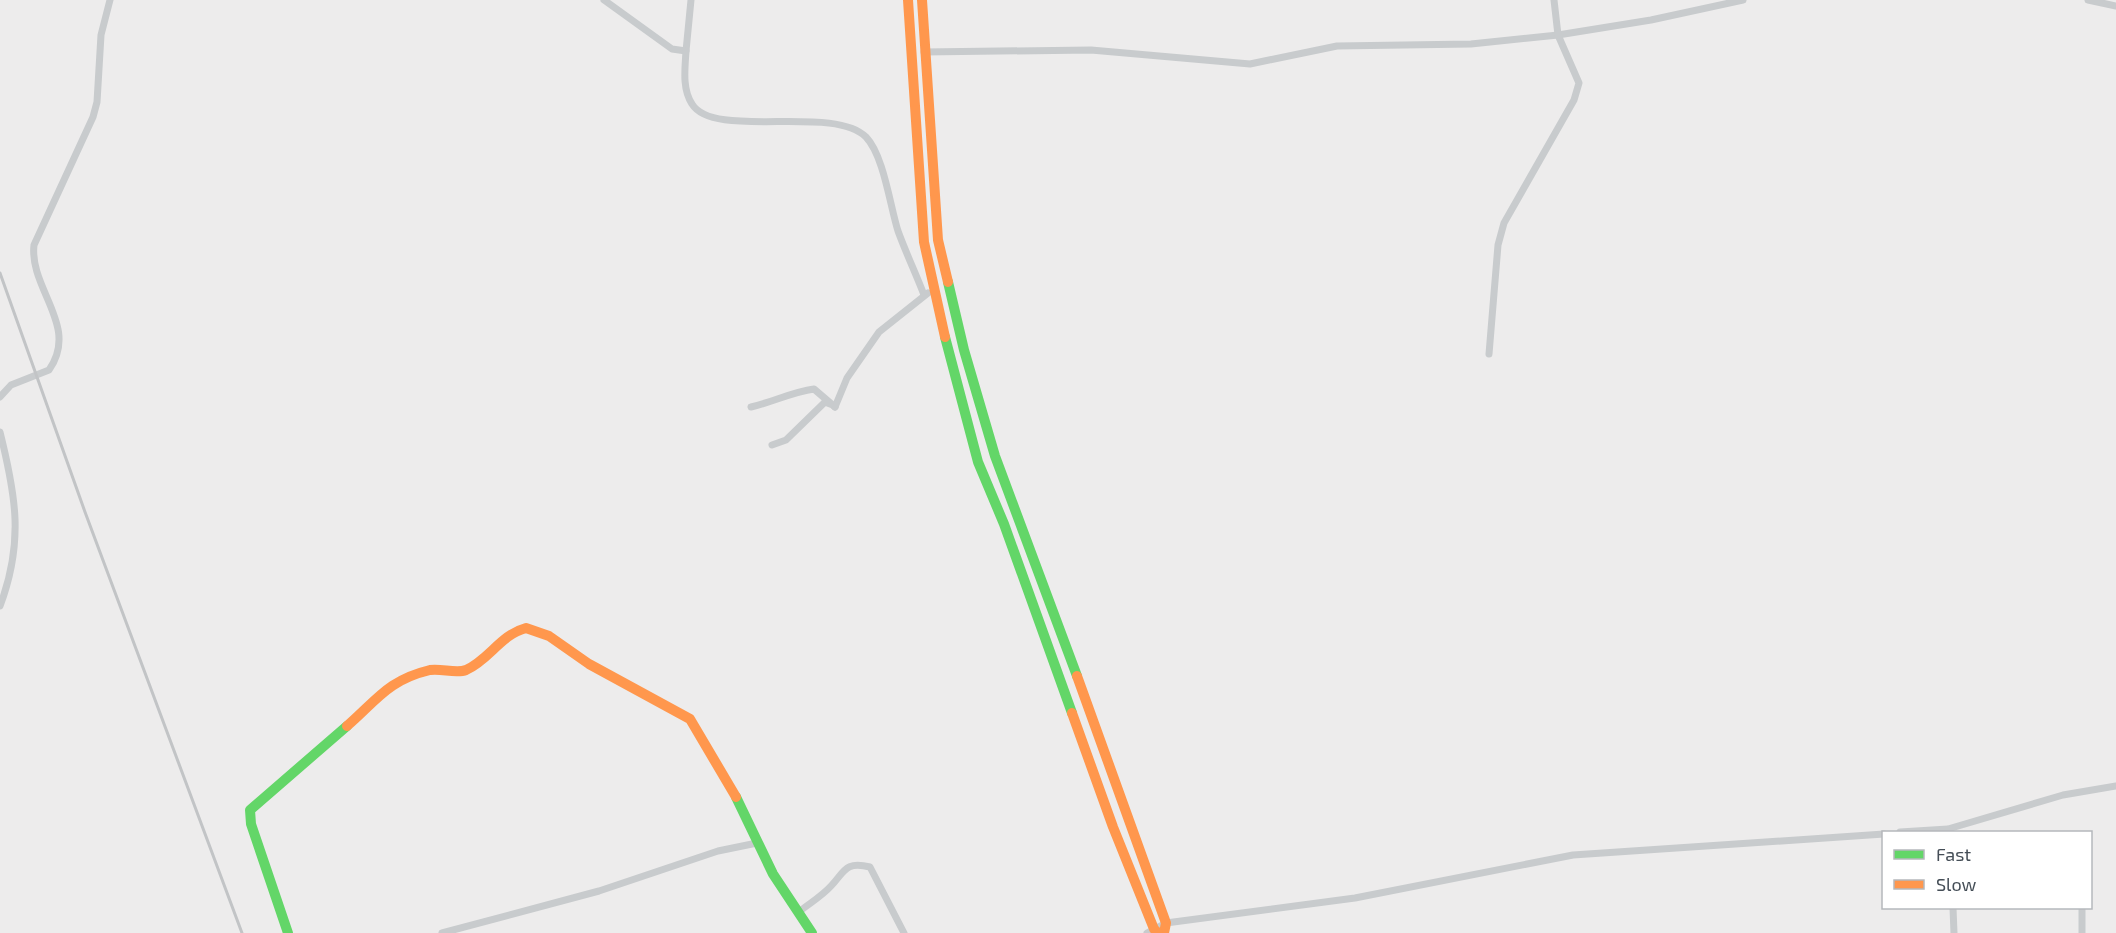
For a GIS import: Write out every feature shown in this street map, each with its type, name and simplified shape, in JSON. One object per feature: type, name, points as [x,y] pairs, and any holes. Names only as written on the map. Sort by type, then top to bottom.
[{"type":"main road","points":[[908,0],[929,293],[978,462],[1004,524],[1113,827],[1158,930]]},
{"type":"main road","points":[[922,0],[938,240],[964,350],[1002,477],[1129,814],[1158,930]]},
{"type":"main road","points":[[288,933],[257,845],[249,819],[250,810],[355,719],[388,686],[431,670],[464,671],[476,664],[504,637],[526,628],[549,636],[589,664],[690,719],[726,777],[773,874],[800,911],[812,933]]},
{"type":"street","points":[[0,397],[11,385],[49,369],[58,351],[56,317],[33,257],[34,245],[93,117],[97,102],[101,35],[110,0]]},
{"type":"street","points":[[604,0],[672,49],[686,51]]},
{"type":"street","points":[[691,0],[686,51],[687,94],[692,105],[713,118],[755,122],[832,124],[852,127],[866,137],[875,151],[898,231],[929,293],[879,332],[847,378],[835,407]]},
{"type":"street","points":[[1489,354],[1498,245],[1504,223],[1574,100],[1578,83],[1558,35],[1554,0]]},
{"type":"street","points":[[924,52],[1091,50],[1250,64],[1337,46],[1471,44],[1558,35],[1651,20],[1743,0]]},
{"type":"street","points":[[2088,0],[2116,6]]},
{"type":"street","points":[[751,407],[775,402],[798,391],[814,389],[835,407]]},
{"type":"street","points":[[772,446],[786,440],[825,402],[835,407]]},
{"type":"street","points":[[0,432],[17,517],[13,566],[0,606]]},
{"type":"street","points":[[1948,831],[2063,795],[2116,786]]},
{"type":"street","points":[[1158,930],[1355,898],[1573,855],[1882,834]]},
{"type":"street","points":[[442,933],[599,891],[718,851],[757,843]]},
{"type":"street","points":[[800,911],[832,885],[840,871],[859,864],[870,867],[881,884],[904,933]]},
{"type":"street","points":[[1953,909],[1954,933]]},
{"type":"street","points":[[2082,909],[2082,933]]},
{"type":"railway","points":[[0,273],[85,512],[242,933]]},
{"type":"traffic: fast","points":[[948,282],[964,350],[995,456],[1077,676]]},
{"type":"traffic: fast","points":[[945,337],[978,462],[1004,524],[1072,713]]},
{"type":"traffic: fast","points":[[288,933],[251,824],[250,810],[347,726]]},
{"type":"traffic: fast","points":[[736,797],[773,874],[812,933]]},
{"type":"traffic: slow","points":[[908,0],[924,242],[945,337]]},
{"type":"traffic: slow","points":[[922,0],[938,240],[948,282]]},
{"type":"traffic: slow","points":[[347,726],[393,685],[430,670],[466,670],[482,660],[509,636],[526,628],[549,636],[589,664],[690,719],[736,797]]},
{"type":"traffic: slow","points":[[1077,676],[1166,923],[1164,933]]},
{"type":"traffic: slow","points":[[1072,713],[1113,827],[1154,929],[1158,933]]}]
